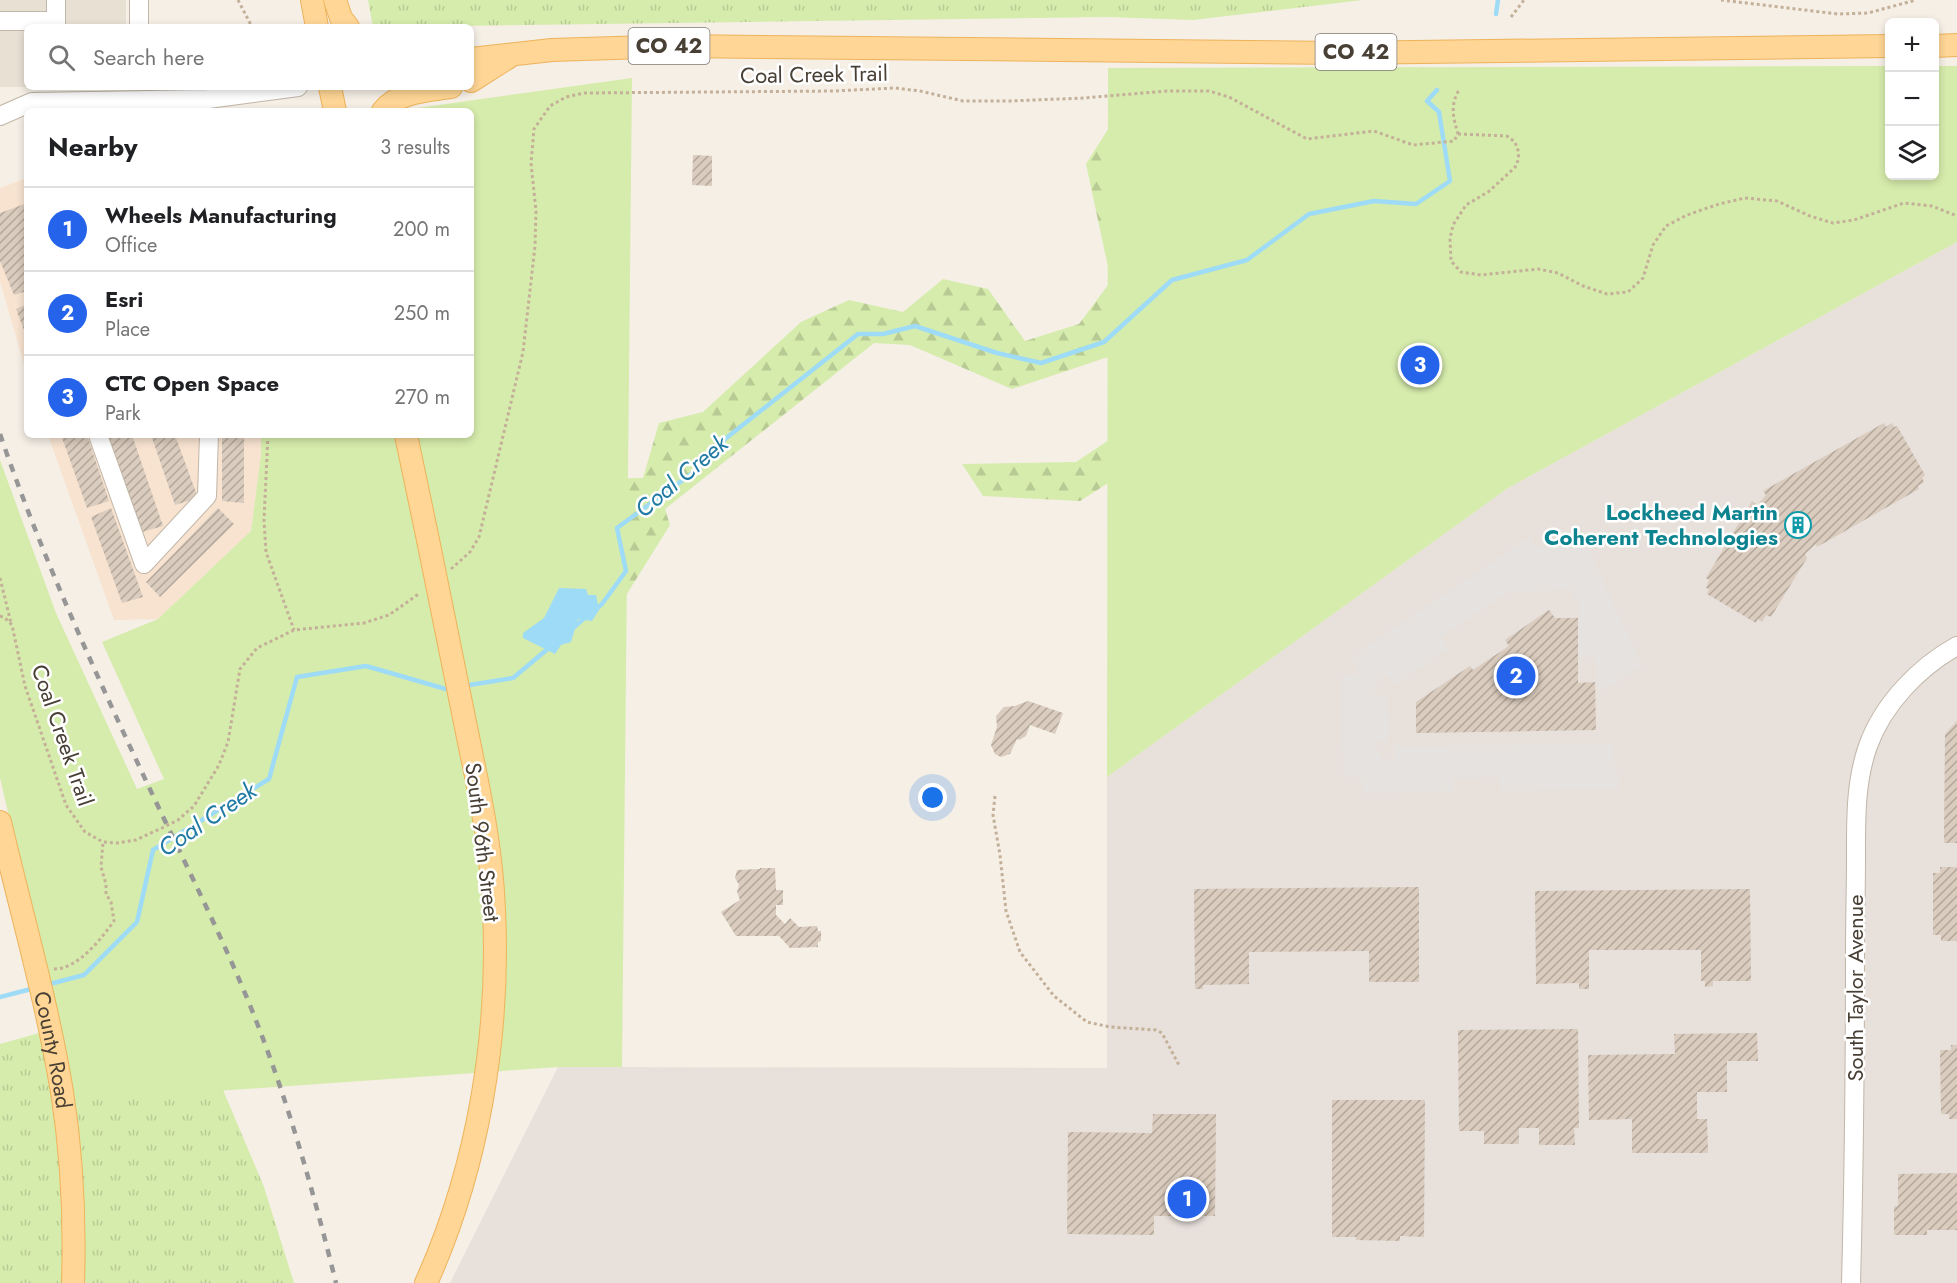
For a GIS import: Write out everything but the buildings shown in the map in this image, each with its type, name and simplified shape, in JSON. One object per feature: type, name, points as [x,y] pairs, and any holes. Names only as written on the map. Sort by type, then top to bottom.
[{"type":"main road","points":[[312,0],[316,24]]},
{"type":"main road","points":[[335,0],[340,18],[345,24]]},
{"type":"main road","points":[[1939,46],[1957,45]]},
{"type":"main road","name":"CO 42","points":[[474,64],[516,53],[678,46],[1327,52],[1885,46]]},
{"type":"main road","points":[[331,90],[334,108]]},
{"type":"main road","points":[[385,108],[406,94],[431,90]]},
{"type":"main road","name":"South 96th Street","points":[[407,438],[483,810],[494,910],[495,961],[488,1061],[468,1161],[452,1217],[426,1283]]},
{"type":"main road","name":"County Road","points":[[0,822],[43,970],[46,1014],[62,1093],[71,1173],[73,1283]]},
{"type":"street","points":[[0,21],[56,24],[56,0]]},
{"type":"street","points":[[139,0],[139,24]]},
{"type":"street","points":[[0,116],[57,94],[114,105],[140,94],[208,99],[276,90]]},
{"type":"street","points":[[99,438],[144,564],[207,496],[209,438]]},
{"type":"street","name":"South Taylor Avenue","points":[[1851,1283],[1859,784],[1868,746],[1881,718],[1894,700],[1937,657],[1957,646]]},
{"type":"path","points":[[238,0],[250,24]]},
{"type":"path","points":[[1511,17],[1524,0]]},
{"type":"path","points":[[1721,0],[1838,14],[1868,13],[1916,0]]},
{"type":"path","name":"Coal Creek Trail","points":[[479,537],[523,352],[535,246],[536,211],[531,163],[534,129],[550,106],[566,97],[584,93],[834,91],[895,88],[963,100],[1009,100],[1085,98],[1167,91],[1209,91],[1228,97],[1307,139],[1374,131],[1403,143],[1421,145],[1454,141],[1458,134]]},
{"type":"path","points":[[1459,90],[1453,100],[1452,112],[1458,134],[1507,136],[1515,142],[1519,153],[1517,165],[1488,192],[1466,205],[1453,225],[1450,240],[1451,261],[1461,272],[1481,275],[1538,269],[1558,273],[1583,286],[1607,294],[1628,292],[1643,278],[1653,245],[1666,226],[1687,214],[1745,198],[1777,201],[1810,216],[1833,222],[1854,220],[1904,203],[1932,206],[1957,216]]},
{"type":"path","points":[[268,438],[264,520],[266,552],[294,630]]},
{"type":"path","name":"Coal Creek Trail","points":[[0,578],[25,686],[66,805],[85,832],[103,842]]},
{"type":"path","points":[[43,970],[59,969],[68,965],[96,946],[114,921],[101,867],[103,842],[117,843],[135,840],[178,820],[194,806],[219,765],[228,742],[240,669],[257,648],[294,630],[364,623],[389,615]]},
{"type":"path","points":[[0,616],[12,625]]},
{"type":"path","points":[[995,796],[993,815],[1006,910],[1020,952],[1054,996],[1087,1022],[1110,1027],[1156,1030],[1162,1033],[1180,1067]]},
{"type":"shaded area","points":[[0,0],[126,0],[126,24],[24,24],[24,87],[0,87]]},
{"type":"shaded area","points":[[24,179],[24,365],[0,281],[0,188]]},
{"type":"shaded area","points":[[1957,242],[1957,1283],[450,1283],[558,1067],[1107,1068],[1107,777],[1508,488]]},
{"type":"shaded area","points":[[49,438],[261,438],[261,455],[251,531],[158,619],[114,620]]},
{"type":"shaded area","points":[[1529,537],[1537,548],[1570,543],[1583,537],[1643,668],[1629,673],[1605,689],[1598,689],[1596,657],[1578,657],[1579,606],[1571,590],[1509,592],[1441,637],[1448,649],[1394,685],[1386,674],[1379,680],[1375,688],[1375,695],[1387,697],[1389,742],[1376,742],[1376,749],[1381,758],[1394,759],[1394,746],[1613,744],[1618,790],[1501,791],[1499,777],[1454,778],[1454,791],[1362,793],[1361,779],[1343,776],[1342,676],[1355,676],[1359,669],[1351,658]]},
{"type":"green space","points":[[368,0],[1363,0],[1193,20],[1108,17],[474,26],[372,24]]},
{"type":"green space","points":[[1885,66],[1885,180],[1939,180],[1939,66],[1957,66],[1957,242],[1508,488],[1107,777],[1108,68]]},
{"type":"green space","points":[[632,78],[622,1067],[558,1067],[76,1101],[0,778],[0,460],[56,613],[137,789],[164,779],[102,642],[158,619],[251,531],[261,455],[261,438],[474,438],[474,108],[417,108]]},
{"type":"green space","points":[[1119,112],[1272,379],[1080,501],[983,496],[962,464],[1076,462],[1166,402],[1111,356],[1012,389],[910,345],[874,343],[665,509],[670,525],[620,605],[600,479],[643,478],[659,423],[703,412],[801,322],[849,300],[903,312],[943,279],[988,289],[1025,341],[1079,324],[1111,281],[1086,164]]},
{"type":"green space","points":[[182,993],[264,1187],[294,1283],[0,1283],[0,1044]]},
{"type":"water","points":[[559,588],[586,589],[588,595],[596,595],[599,610],[592,621],[578,619],[571,642],[561,645],[555,654],[523,638],[523,633],[544,618]]},
{"type":"waterway","name":"Coal Creek","points":[[1496,14],[1498,0]]},
{"type":"waterway","name":"Coal Creek","points":[[594,611],[602,604],[626,571],[617,528],[698,469],[725,439],[858,334],[883,334],[915,326],[997,353],[1041,363],[1104,342],[1172,280],[1247,260],[1309,214],[1374,201],[1416,204],[1450,181],[1439,112],[1427,101],[1437,90]]},
{"type":"waterway","name":"Coal Creek","points":[[573,628],[587,616]]},
{"type":"waterway","name":"Coal Creek","points":[[463,686],[513,678],[550,647]]},
{"type":"waterway","name":"Coal Creek","points":[[46,985],[84,975],[137,922],[153,850],[269,779],[297,677],[366,666],[446,689],[452,688]]},
{"type":"waterway","name":"Coal Creek","points":[[0,997],[35,988]]},
{"type":"railway","points":[[0,434],[34,528],[93,666],[225,948],[261,1033],[297,1139],[336,1283]]},
{"type":"place","name":"CTC Open Space","points":[[1420,365]]},
{"type":"place","name":"Lockheed Martin Coherent Technologies","points":[[1798,525]]},
{"type":"place","name":"Esri","points":[[1516,676]]},
{"type":"place","name":"Wheels Manufacturing","points":[[1187,1199]]}]
